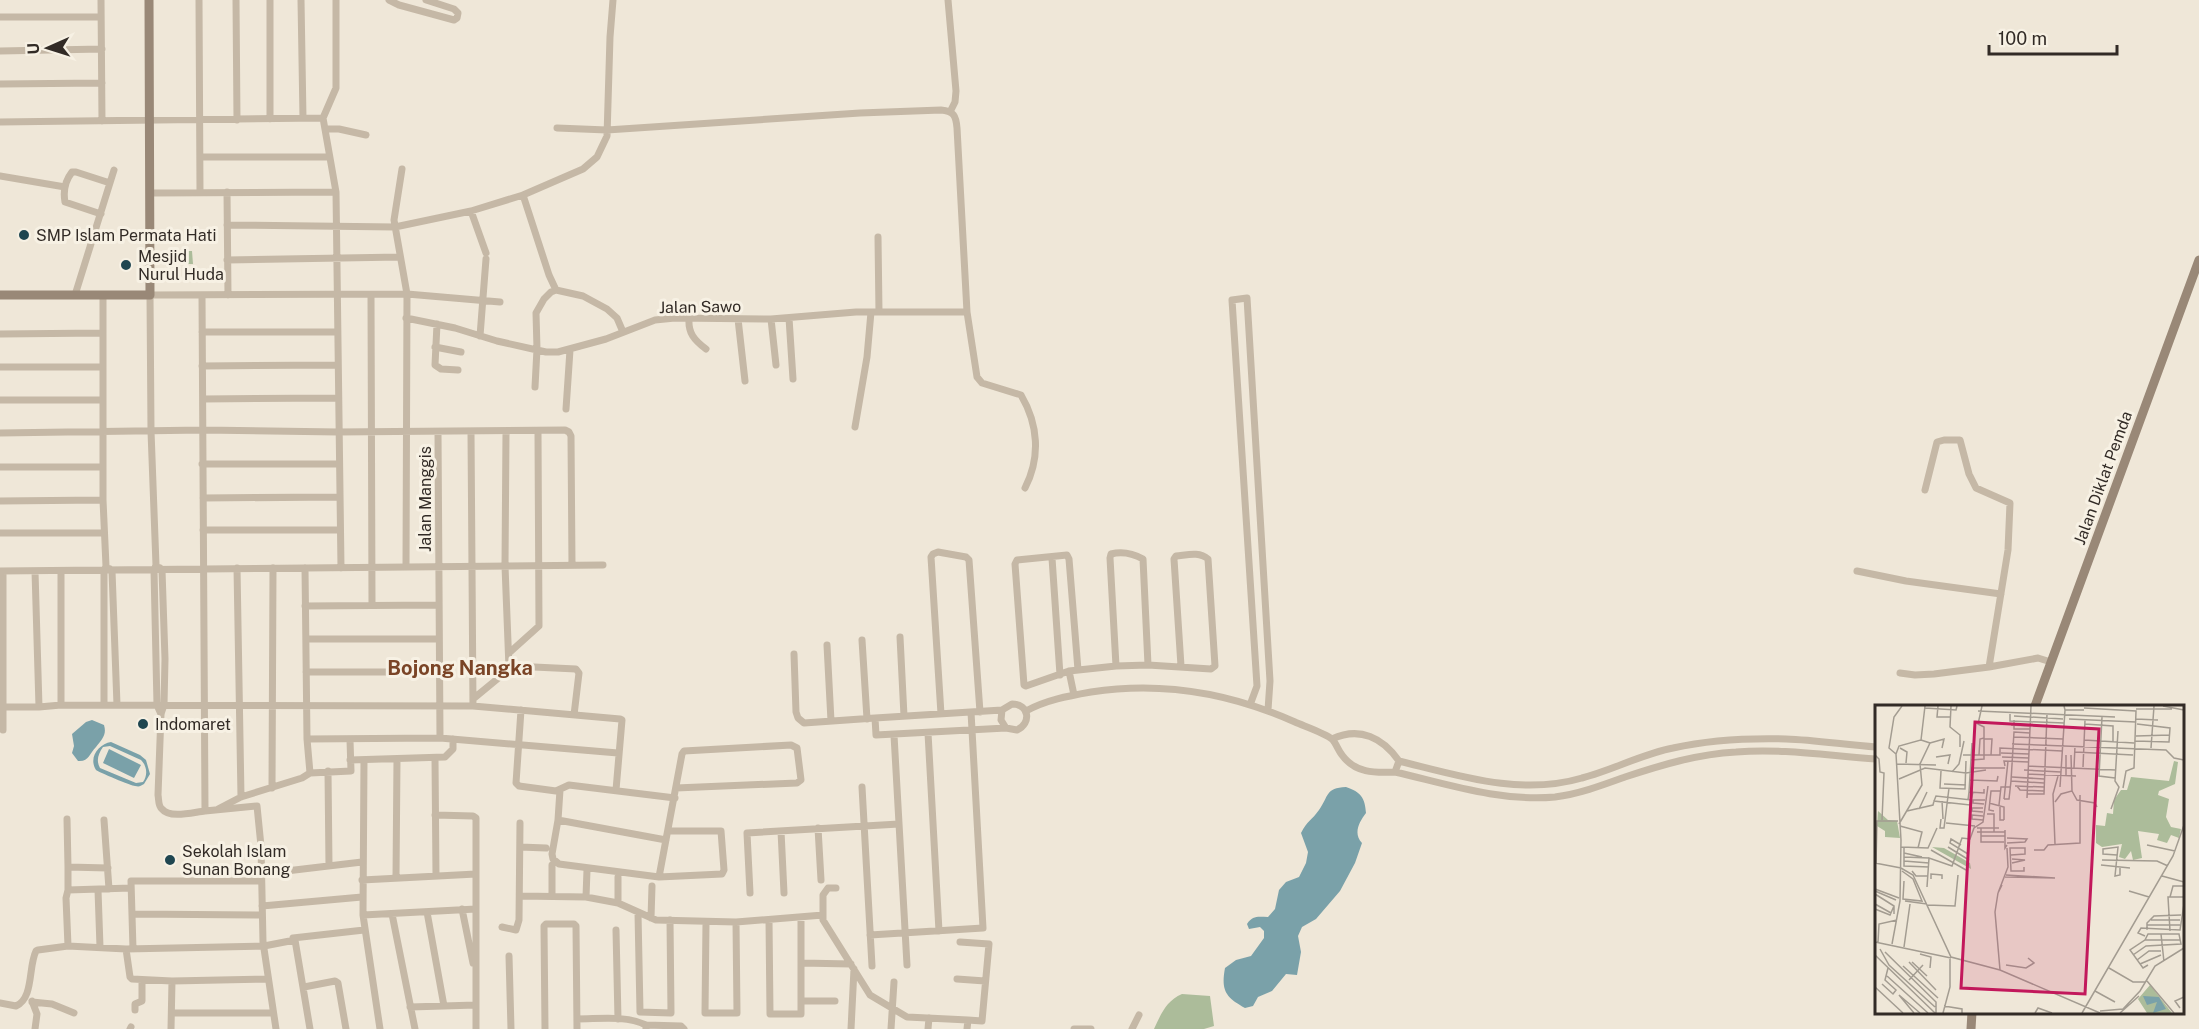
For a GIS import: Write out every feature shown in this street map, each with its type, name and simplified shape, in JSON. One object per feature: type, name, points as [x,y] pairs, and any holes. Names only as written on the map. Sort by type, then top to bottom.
[{"type":"street","points":[[101,0],[102,121]]},
{"type":"street","points":[[149,0],[151,431],[157,568],[156,659],[161,705]]},
{"type":"street","points":[[199,0],[200,192]]},
{"type":"street","points":[[236,0],[237,120]]},
{"type":"street","points":[[270,0],[270,119]]},
{"type":"street","points":[[301,0],[303,118]]},
{"type":"street","points":[[336,0],[336,88],[323,118],[336,192],[341,568]]},
{"type":"street","points":[[389,0],[422,11],[454,20],[458,13],[454,9],[426,0],[422,11]]},
{"type":"street","points":[[227,225],[395,227],[471,211],[524,195],[584,169],[597,156],[607,136],[610,37],[614,0]]},
{"type":"street","points":[[948,0],[956,91],[955,102],[950,112]]},
{"type":"street","points":[[0,17],[101,17]]},
{"type":"street","points":[[0,51],[102,49]]},
{"type":"street","points":[[0,84],[102,83]]},
{"type":"street","points":[[557,128],[607,130],[848,114],[941,110],[950,112],[956,117],[967,312],[977,377],[982,383],[1021,395],[1033,420],[1036,456],[1025,488]]},
{"type":"street","points":[[0,122],[323,118]]},
{"type":"street","points":[[325,129],[339,129],[366,135]]},
{"type":"street","points":[[200,157],[329,157]]},
{"type":"street","points":[[402,169],[394,216],[407,294],[406,566]]},
{"type":"street","points":[[75,295],[114,170]]},
{"type":"street","points":[[101,214],[65,202],[65,187],[70,175],[76,172],[110,183]]},
{"type":"street","points":[[0,176],[65,187]]},
{"type":"street","points":[[227,192],[228,295]]},
{"type":"street","points":[[150,193],[336,192]]},
{"type":"street","points":[[524,195],[549,275],[556,290]]},
{"type":"street","points":[[471,211],[486,256],[480,336]]},
{"type":"street","points":[[855,427],[875,312],[878,237]]},
{"type":"street","points":[[227,260],[400,257]]},
{"type":"street","name":"Jalan Diklat Pemda","points":[[2035,705],[2199,260]]},
{"type":"street","points":[[535,387],[536,313],[544,299],[556,290],[582,296],[607,309],[617,318],[623,332]]},
{"type":"street","points":[[0,295],[407,294],[500,302]]},
{"type":"street","points":[[103,295],[104,533],[117,705]]},
{"type":"street","points":[[202,295],[205,811]]},
{"type":"street","points":[[371,295],[372,605]]},
{"type":"street","points":[[1250,705],[1257,681],[1232,300],[1247,298],[1270,681],[1268,710]]},
{"type":"street","name":"Jalan Sawo","points":[[406,318],[546,352],[570,350],[655,320],[771,319],[875,312],[967,312]]},
{"type":"street","points":[[689,318],[693,338],[706,349]]},
{"type":"street","points":[[789,318],[793,380]]},
{"type":"street","points":[[738,319],[745,381]]},
{"type":"street","points":[[771,319],[776,365]]},
{"type":"street","points":[[436,324],[435,365],[441,369],[458,370]]},
{"type":"street","points":[[202,332],[338,332]]},
{"type":"street","points":[[0,334],[103,333]]},
{"type":"street","points":[[435,347],[461,352]]},
{"type":"street","points":[[566,408],[570,350]]},
{"type":"street","points":[[202,366],[338,364]]},
{"type":"street","points":[[0,367],[103,367]]},
{"type":"street","points":[[203,399],[338,398]]},
{"type":"street","points":[[0,400],[103,400]]},
{"type":"street","points":[[0,433],[203,430],[338,432],[565,430],[571,436],[572,565]]},
{"type":"street","name":"Jalan Manggis","points":[[438,432],[440,738]]},
{"type":"street","points":[[471,432],[473,703]]},
{"type":"street","points":[[506,432],[505,566],[509,668]]},
{"type":"street","points":[[509,653],[539,626],[538,432]]},
{"type":"street","points":[[1925,490],[1937,442],[1960,440],[1969,474],[1976,488],[2010,503],[2008,550],[1989,667]]},
{"type":"street","points":[[202,464],[339,464]]},
{"type":"street","points":[[0,467],[103,467]]},
{"type":"street","points":[[203,498],[339,497]]},
{"type":"street","points":[[0,501],[104,500]]},
{"type":"street","points":[[203,530],[340,530]]},
{"type":"street","points":[[0,533],[104,533]]},
{"type":"street","points":[[941,714],[931,557],[938,552],[966,557],[969,560],[980,712]]},
{"type":"street","points":[[1116,666],[1110,558],[1116,553],[1131,554],[1143,559],[1148,665]]},
{"type":"street","points":[[1078,670],[1067,555],[1016,561],[1024,685],[1028,686],[1069,671],[1116,666],[1181,666],[1211,669],[1215,666],[1208,559],[1198,554],[1176,556],[1174,559],[1181,666]]},
{"type":"street","points":[[1052,558],[1060,675]]},
{"type":"street","points":[[3,730],[1,572],[157,568],[603,565]]},
{"type":"street","points":[[157,568],[164,619],[165,659],[160,714],[159,806],[162,810],[172,814],[257,806]]},
{"type":"street","points":[[237,568],[242,797]]},
{"type":"street","points":[[272,788],[273,568]]},
{"type":"street","points":[[305,568],[307,739],[310,773]]},
{"type":"street","points":[[104,705],[107,569]]},
{"type":"street","points":[[36,571],[39,707]]},
{"type":"street","points":[[61,705],[62,571]]},
{"type":"street","points":[[1857,571],[2001,594]]},
{"type":"street","points":[[305,606],[439,605]]},
{"type":"street","points":[[155,619],[164,619]]},
{"type":"street","points":[[900,637],[904,716]]},
{"type":"street","points":[[306,639],[439,639]]},
{"type":"street","points":[[862,640],[871,718],[876,736],[1006,728],[1014,730],[1022,727],[1027,720],[1026,711],[1021,706],[1007,705],[1002,710],[1001,720],[1006,728]]},
{"type":"street","points":[[827,645],[831,721]]},
{"type":"street","points":[[794,654],[796,712],[798,718],[804,723],[1002,710]]},
{"type":"street","points":[[1900,673],[1934,674],[2038,658],[2051,662]]},
{"type":"street","points":[[156,659],[165,659]]},
{"type":"street","points":[[473,703],[513,666],[578,670],[574,715]]},
{"type":"street","points":[[1069,671],[1074,695]]},
{"type":"street","points":[[306,672],[439,672]]},
{"type":"street","points":[[1257,681],[1270,681]]},
{"type":"street","points":[[1026,711],[1038,704],[1074,695],[1120,688],[1181,689],[1268,710],[1332,739],[1347,761],[1356,768],[1374,773],[1395,772],[1481,793],[1519,797],[1556,797],[1584,791],[1674,762],[1735,752],[1786,751],[1875,759]]},
{"type":"street","points":[[1,707],[473,703],[521,710],[621,719],[616,790]]},
{"type":"street","points":[[521,710],[516,783],[519,786],[551,791],[560,790],[569,785],[675,798]]},
{"type":"street","points":[[870,935],[982,929],[983,927],[971,712]]},
{"type":"street","points":[[928,733],[939,931]]},
{"type":"street","points":[[1332,739],[1348,733],[1368,735],[1391,749],[1400,762],[1483,781],[1521,786],[1555,784],[1582,778],[1672,748],[1735,740],[1786,739],[1875,747]]},
{"type":"street","points":[[894,735],[907,965]]},
{"type":"street","points":[[307,739],[440,738],[618,753]]},
{"type":"street","points":[[350,760],[445,757],[453,748],[453,739]]},
{"type":"street","points":[[214,811],[242,797],[310,773],[349,772],[350,740]]},
{"type":"street","points":[[659,877],[682,754],[684,751],[791,745],[797,748],[801,780],[797,783],[676,788]]},
{"type":"street","points":[[435,758],[436,876]]},
{"type":"street","points":[[396,878],[397,759]]},
{"type":"street","points":[[364,760],[363,915],[380,1029]]},
{"type":"street","points":[[1395,772],[1400,762]]},
{"type":"street","points":[[328,771],[329,866]]},
{"type":"street","points":[[862,787],[872,966]]},
{"type":"street","points":[[560,790],[552,854],[553,859],[559,864],[659,877],[722,874],[724,870],[721,831],[668,831]]},
{"type":"street","points":[[253,794],[257,806],[264,944],[276,1029]]},
{"type":"street","points":[[435,815],[476,818],[476,1029]]},
{"type":"street","points":[[67,819],[68,946]]},
{"type":"street","points":[[104,820],[109,889]]},
{"type":"street","points":[[558,820],[666,840]]},
{"type":"street","points":[[502,927],[516,930],[519,920],[520,823]]},
{"type":"street","points":[[750,893],[746,834],[899,824]]},
{"type":"street","points":[[818,828],[821,880]]},
{"type":"street","points":[[781,831],[784,893]]},
{"type":"street","points":[[520,847],[546,848]]},
{"type":"street","points":[[268,979],[172,981],[132,979],[130,977],[133,914],[131,881],[261,877],[362,862]]},
{"type":"street","points":[[552,865],[552,896]]},
{"type":"street","points":[[68,867],[108,868]]},
{"type":"street","points":[[586,897],[587,870]]},
{"type":"street","points":[[362,880],[476,874]]},
{"type":"street","points":[[618,877],[618,903]]},
{"type":"street","points":[[651,918],[652,886]]},
{"type":"street","points":[[68,890],[131,888]]},
{"type":"street","points":[[836,888],[828,888],[823,895],[823,920],[870,995],[907,1017],[982,1022],[989,944],[960,942]]},
{"type":"street","points":[[98,890],[100,947]]},
{"type":"street","points":[[520,896],[586,897],[618,903],[651,918],[670,920],[736,922],[823,915]]},
{"type":"street","points":[[262,906],[362,897]]},
{"type":"street","points":[[462,909],[476,976]]},
{"type":"street","points":[[363,915],[476,909]]},
{"type":"street","points":[[427,912],[444,1006]]},
{"type":"street","points":[[638,913],[640,1012],[671,1013],[670,920]]},
{"type":"street","points":[[133,914],[262,915]]},
{"type":"street","points":[[392,914],[415,1029]]},
{"type":"street","points":[[769,920],[770,1014],[801,1014],[801,916]]},
{"type":"street","points":[[706,922],[705,1013],[737,1013],[736,922]]},
{"type":"street","points":[[545,1029],[545,924],[574,924],[576,926],[577,1029]]},
{"type":"street","points":[[264,944],[364,930]]},
{"type":"street","points":[[616,930],[618,1019]]},
{"type":"street","points":[[0,1003],[19,1005],[27,994],[32,959],[36,951],[68,946],[130,949],[264,944],[296,940],[310,1029]]},
{"type":"street","points":[[509,956],[511,1029]]},
{"type":"street","points":[[801,963],[852,967]]},
{"type":"street","points":[[851,1029],[852,967]]},
{"type":"street","points":[[957,979],[985,981]]},
{"type":"street","points":[[135,1010],[135,1004],[142,1001],[142,980]]},
{"type":"street","points":[[171,1029],[172,981]]},
{"type":"street","points":[[304,987],[335,981],[338,983],[346,1029]]},
{"type":"street","points":[[891,1029],[894,982]]},
{"type":"street","points":[[27,994],[37,1014],[35,1029]]},
{"type":"street","points":[[801,1001],[835,1001]]},
{"type":"street","points":[[32,1002],[52,1004],[74,1012]]},
{"type":"street","points":[[410,1006],[476,1005]]},
{"type":"street","points":[[172,1014],[273,1013]]},
{"type":"street","points":[[1971,1029],[1972,1014]]},
{"type":"street","points":[[1132,1029],[1139,1016]]},
{"type":"street","points":[[577,1018],[618,1019],[646,1027],[681,1026],[684,1029]]},
{"type":"street","points":[[928,1029],[929,1018]]},
{"type":"street","points":[[967,1029],[968,1020]]},
{"type":"street","points":[[1074,1029],[1091,1029]]},
{"type":"green space","points":[[167,251],[192,251],[193,264],[168,264]]},
{"type":"green space","points":[[1182,994],[1210,996],[1214,1026],[1204,1029],[1154,1029],[1168,1004]]},
{"type":"water","points":[[92,720],[104,725],[104,734],[87,759],[78,761],[72,753],[74,746],[72,734],[86,722]]},
{"type":"water","points":[[111,742],[146,760],[150,774],[144,784],[133,785],[96,770],[94,756],[102,745]],"holes":[[[110,746],[141,760],[146,768],[146,776],[143,782],[136,783],[100,768],[98,760],[103,747]]]},
{"type":"water","points":[[109,749],[141,765],[134,778],[103,763]]},
{"type":"water","points":[[1346,787],[1359,793],[1366,813],[1357,832],[1362,843],[1355,863],[1340,891],[1316,919],[1302,927],[1298,936],[1301,952],[1297,975],[1286,974],[1272,991],[1258,997],[1253,1006],[1245,1008],[1226,992],[1225,968],[1236,960],[1251,956],[1264,938],[1264,931],[1260,927],[1249,929],[1247,924],[1254,918],[1268,917],[1275,909],[1279,890],[1286,882],[1299,877],[1306,863],[1308,852],[1301,833],[1328,794],[1334,789]]},
{"type":"place","name":"SMP Islam Permata Hati","points":[[24,235]]},
{"type":"place","name":"Mesjid Nurul Huda","points":[[126,265]]},
{"type":"place","name":"Indomaret","points":[[143,724]]},
{"type":"place","name":"Sekolah Islam Sunan Bonang","points":[[170,860]]},
{"type":"district","name":"Bojong Nangka","points":[[460,668]]}]
